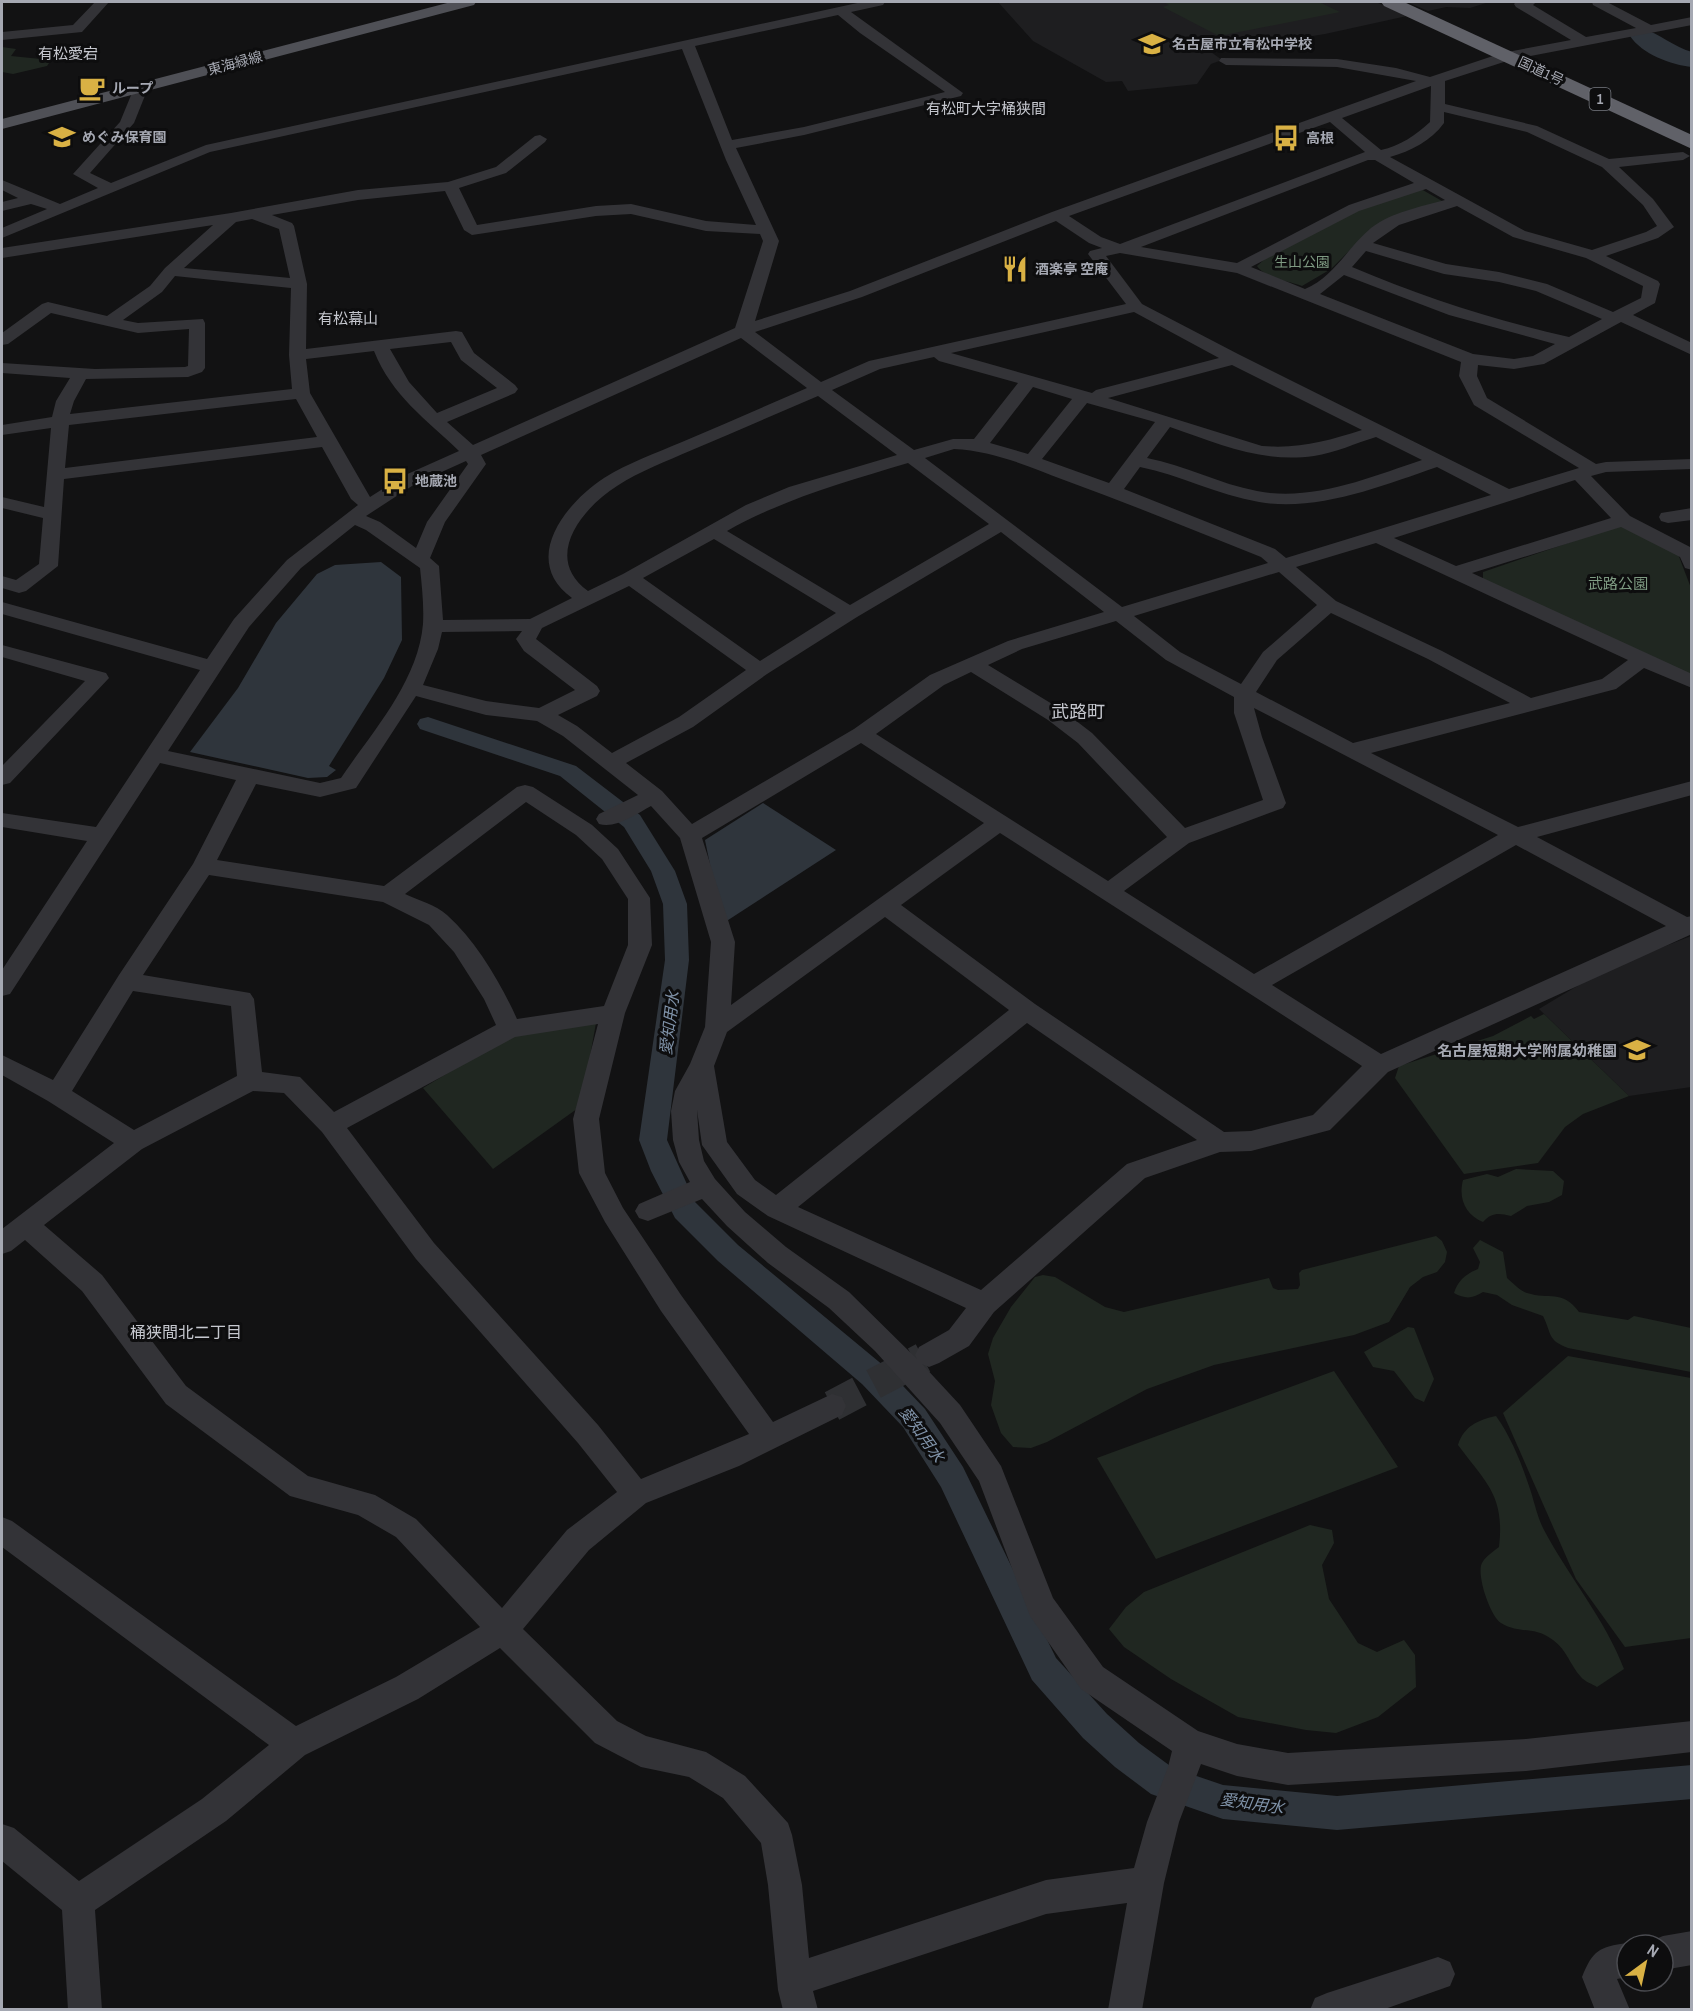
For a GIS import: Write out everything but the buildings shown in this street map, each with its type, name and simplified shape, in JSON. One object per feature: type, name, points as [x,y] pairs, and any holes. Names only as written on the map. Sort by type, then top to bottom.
[{"type":"highway","name":"国道1号","points":[[1390,2],[1507,56],[1687,150]]},
{"type":"main road","name":"東海緑線","points":[[2,124],[468,2]]},
{"type":"street","points":[[2,36],[77,29],[102,2]]},
{"type":"street","points":[[2,233],[206,149],[878,2]]},
{"type":"street","points":[[1530,2],[1521,4],[1583,41]]},
{"type":"street","points":[[1598,2],[1649,29]]},
{"type":"street","points":[[728,145],[804,131],[956,93],[865,30],[841,10]]},
{"type":"street","points":[[2,988],[100,835],[241,623],[294,564],[371,505],[409,480],[742,332],[856,294],[1057,215],[1507,56],[1692,21]]},
{"type":"street","points":[[687,44],[728,145],[771,241],[742,332]]},
{"type":"street","points":[[1226,62],[1337,63],[1435,80]]},
{"type":"street","points":[[1435,80],[1437,123],[1425,136],[1401,150],[1366,156],[1130,246],[1096,254],[1136,307],[1232,358],[1508,496]]},
{"type":"street","points":[[109,188],[81,174],[127,123],[141,88]]},
{"type":"street","points":[[424,88],[459,94]]},
{"type":"street","points":[[1437,106],[1532,129],[1607,164],[1648,202],[1666,227],[1652,235],[1592,255]]},
{"type":"street","points":[[1057,215],[1095,240],[1118,248],[1241,269],[1470,359],[1514,364],[1538,360],[1649,300],[1652,284],[1592,255],[1519,234],[1425,184],[1377,155],[1332,117]]},
{"type":"street","points":[[2,253],[231,218],[358,195],[450,186],[501,170],[540,139]]},
{"type":"street","points":[[1607,164],[1687,150]]},
{"type":"street","points":[[2,184],[32,199],[61,209]]},
{"type":"street","points":[[1241,269],[1244,265],[1343,213],[1425,184]]},
{"type":"street","points":[[450,186],[472,230],[596,210],[630,209],[706,226],[765,230]]},
{"type":"street","points":[[2,207],[32,199]]},
{"type":"street","points":[[1304,295],[1312,292],[1344,269],[1376,232],[1389,224],[1457,201]]},
{"type":"street","points":[[1497,209],[1519,234]]},
{"type":"street","points":[[254,214],[286,226],[298,284],[297,355],[301,393],[360,499],[371,505]]},
{"type":"street","points":[[110,321],[156,289],[171,271],[231,218]]},
{"type":"street","points":[[1363,245],[1444,269],[1499,277],[1541,287],[1692,350]]},
{"type":"street","points":[[1344,269],[1400,294],[1533,334],[1570,342]]},
{"type":"street","points":[[171,271],[298,284]]},
{"type":"street","points":[[587,600],[562,579],[556,553],[567,528],[579,509],[606,485],[643,465],[875,365],[1136,307]]},
{"type":"street","points":[[2,340],[48,308],[138,328],[197,323],[196,368],[188,372],[130,377],[2,368]]},
{"type":"street","points":[[742,332],[1002,524],[1173,656],[1688,925]]},
{"type":"street","points":[[297,355],[456,336],[467,356],[509,389],[434,421]]},
{"type":"street","points":[[380,345],[387,366],[434,421],[472,451],[477,464],[436,522],[420,558]]},
{"type":"street","points":[[935,350],[945,357],[1166,420],[1239,445],[1284,453],[1316,450],[1378,431]]},
{"type":"street","points":[[1031,462],[1089,398],[1221,364],[1232,358]]},
{"type":"street","points":[[1470,359],[1467,376],[1480,401],[1588,466],[1585,472]]},
{"type":"street","points":[[2,582],[19,587],[48,566],[60,420],[65,401],[80,375]]},
{"type":"street","points":[[979,445],[1029,381]]},
{"type":"street","points":[[2,430],[60,420],[301,393]]},
{"type":"street","points":[[1113,490],[1166,420]]},
{"type":"street","points":[[56,475],[328,441]]},
{"type":"street","points":[[433,626],[533,625],[630,578],[753,509],[796,491],[953,444],[979,445],[1113,490],[1268,553],[1329,605],[1435,655],[1527,704]]},
{"type":"street","points":[[1136,461],[1163,465],[1261,498],[1303,499],[1438,461]]},
{"type":"street","points":[[690,835],[861,735],[937,680],[1015,645],[1585,472],[1606,468],[1692,465]]},
{"type":"street","points":[[1585,472],[1623,520],[1688,554],[1692,564]]},
{"type":"street","points":[[2,502],[52,515]]},
{"type":"street","points":[[1668,517],[1692,514]]},
{"type":"street","points":[[153,755],[320,790],[348,783],[411,687],[428,652],[433,626],[429,566],[373,526],[354,518]]},
{"type":"street","points":[[1457,574],[1465,569],[1623,520]]},
{"type":"street","points":[[609,763],[686,722],[760,670],[850,613],[1002,524]]},
{"type":"street","points":[[714,531],[850,613]]},
{"type":"street","points":[[1377,537],[1692,682]]},
{"type":"street","points":[[630,578],[760,670]]},
{"type":"street","points":[[1108,892],[1181,838],[1275,803],[1248,729],[1244,713],[1244,695],[1269,656],[1329,605]]},
{"type":"street","points":[[2,608],[213,667]]},
{"type":"street","points":[[533,625],[532,632],[526,639],[531,647],[590,691],[542,715]]},
{"type":"street","points":[[2,651],[99,678],[2,778]]},
{"type":"street","points":[[1351,751],[1609,684],[1642,660]]},
{"type":"street","points":[[971,663],[1055,716],[1085,738],[1181,838]]},
{"type":"street","points":[[411,687],[486,708],[542,715],[570,731],[654,796],[690,835],[723,942],[717,1027],[702,1066],[687,1091],[684,1111],[686,1140],[700,1189],[777,1255],[839,1300],[885,1343],[950,1414],[991,1475],[1041,1606],[1092,1678],[1186,1756],[1237,1760],[1288,1769],[1526,1755],[1692,1736]]},
{"type":"street","points":[[861,735],[1379,1065]]},
{"type":"street","points":[[57,1094],[202,866],[249,776]]},
{"type":"street","points":[[1253,984],[1516,835],[1692,788]]},
{"type":"street","points":[[388,895],[525,792],[584,830],[610,854],[639,898],[639,945],[613,1013],[586,1119],[591,1173],[614,1215],[670,1303],[768,1438]]},
{"type":"street","points":[[607,819],[654,796]]},
{"type":"street","points":[[2,820],[100,835]]},
{"type":"street","points":[[717,1027],[999,823]]},
{"type":"street","points":[[202,866],[388,895],[437,919],[462,946],[495,997],[510,1029]]},
{"type":"street","points":[[885,905],[1026,1010],[1219,1142]]},
{"type":"street","points":[[929,1355],[959,1338],[984,1304],[1136,1171],[1219,1142],[1251,1141],[1322,1123],[1379,1065],[1688,925]]},
{"type":"street","points":[[127,981],[242,999],[250,1081]]},
{"type":"street","points":[[777,1209],[1026,1010]]},
{"type":"street","points":[[331,1125],[510,1029],[613,1013]]},
{"type":"street","points":[[2,1064],[57,1094],[134,1142]]},
{"type":"street","points":[[702,1066],[715,1145],[746,1187],[777,1209],[984,1304]]},
{"type":"street","points":[[2,1243],[134,1142],[250,1081],[291,1084],[331,1125],[424,1251],[588,1434],[636,1494]]},
{"type":"street","points":[[648,1211],[700,1189]]},
{"type":"street","points":[[26,1225],[92,1283],[176,1395],[300,1486],[365,1503],[406,1528],[503,1630],[606,1732],[641,1751],[695,1763],[734,1786],[776,1835],[785,1885],[798,1995],[1046,1897],[1147,1883]]},
{"type":"street","points":[[78,1902],[214,1810],[294,1744],[407,1688],[503,1630],[578,1540],[636,1494],[729,1457],[832,1406]]},
{"type":"street","points":[[2,1530],[294,1744]]},
{"type":"street","points":[[1125,2010],[1147,1883],[1163,1822],[1186,1756]]},
{"type":"street","points":[[2,1840],[78,1902],[85,2010]]},
{"type":"street","points":[[1675,1951],[1692,1948]]},
{"type":"street","points":[[1613,2010],[1599,1977],[1608,1963],[1615,1962]]},
{"type":"street","points":[[1327,2010],[1438,1974]]},
{"type":"shaded area","name":"名古屋市立有松中学校","points":[[998,2],[1376,2],[1407,16],[1325,34],[1237,48],[1230,47],[1211,52],[1222,60],[1211,64],[1197,84],[1128,91],[1122,81],[1106,82],[1033,41]]},
{"type":"shaded area","points":[[1407,2],[1489,2],[1470,8],[1446,7],[1428,11]]},
{"type":"shaded area","points":[[381,562],[401,577],[402,640],[384,678],[329,766],[336,770],[327,777],[308,778],[190,752],[238,688],[276,623],[317,574],[335,565]]},
{"type":"shaded area","points":[[763,803],[836,850],[722,924],[705,840]]},
{"type":"shaded area","name":"名古屋短期大学附属幼稚園","points":[[1691,936],[1691,1087],[1629,1096],[1539,1009],[1602,971]]},
{"type":"green space","points":[[1164,2],[1319,2],[1340,12],[1219,36],[1163,7],[1169,5]]},
{"type":"green space","points":[[2,47],[16,49],[11,56],[51,60],[47,66],[13,74],[2,72]]},
{"type":"green space","name":"生山公園","points":[[1421,189],[1442,201],[1361,239],[1331,269],[1302,286],[1271,276],[1257,266],[1266,258],[1358,210]]},
{"type":"green space","name":"武路公園","points":[[1615,527],[1624,527],[1678,554],[1691,588],[1691,676],[1483,580],[1483,572]]},
{"type":"green space","points":[[1544,1014],[1629,1096],[1583,1114],[1565,1127],[1538,1163],[1464,1174],[1395,1078],[1399,1066],[1493,1036],[1531,1016],[1534,1019]]},
{"type":"green space","points":[[596,1023],[581,1106],[493,1169],[423,1088],[514,1033]]},
{"type":"green space","points":[[1516,1169],[1553,1171],[1564,1181],[1562,1195],[1549,1202],[1527,1206],[1511,1216],[1496,1214],[1489,1216],[1483,1222],[1468,1211],[1462,1194],[1463,1180],[1487,1174],[1498,1177]]},
{"type":"green space","points":[[1436,1236],[1442,1241],[1447,1252],[1445,1262],[1437,1272],[1423,1277],[1410,1287],[1389,1322],[1354,1335],[1214,1365],[1147,1389],[1047,1442],[1031,1448],[1013,1447],[1001,1433],[991,1405],[995,1381],[988,1354],[993,1338],[1011,1307],[1035,1277],[1043,1275],[1055,1277],[1105,1307],[1124,1312],[1269,1278],[1273,1288],[1278,1290],[1298,1289],[1299,1273],[1302,1270]]},
{"type":"green space","points":[[1480,1240],[1503,1252],[1507,1278],[1524,1292],[1567,1300],[1579,1312],[1628,1320],[1634,1316],[1691,1328],[1691,1372],[1568,1348],[1553,1339],[1543,1316],[1512,1305],[1497,1295],[1483,1292],[1468,1297],[1454,1293],[1463,1278],[1478,1269],[1480,1262],[1473,1248]]},
{"type":"green space","points":[[1408,1327],[1414,1328],[1434,1379],[1424,1402],[1415,1398],[1394,1371],[1373,1367],[1364,1352]]},
{"type":"green space","points":[[1568,1356],[1691,1378],[1691,1638],[1625,1647],[1576,1579],[1503,1413]]},
{"type":"green space","points":[[1334,1371],[1398,1467],[1156,1559],[1097,1458]]},
{"type":"green space","points":[[1496,1416],[1519,1459],[1544,1530],[1597,1615],[1624,1669],[1597,1687],[1582,1678],[1562,1648],[1553,1640],[1533,1631],[1508,1627],[1497,1619],[1489,1604],[1482,1585],[1481,1568],[1485,1559],[1499,1547],[1499,1514],[1485,1480],[1458,1445],[1464,1433],[1472,1425]]},
{"type":"green space","points":[[1310,1525],[1332,1530],[1334,1543],[1322,1565],[1329,1599],[1358,1643],[1377,1652],[1404,1640],[1415,1655],[1416,1687],[1378,1717],[1336,1733],[1306,1730],[1238,1717],[1171,1679],[1124,1647],[1109,1629],[1126,1607],[1144,1592]]},
{"type":"waterway","points":[[1642,36],[1670,54],[1690,60]]},
{"type":"waterway","name":"愛知用水","points":[[428,724],[568,771],[632,821],[663,871],[675,904],[677,960],[653,1140],[665,1171],[685,1210],[728,1253],[873,1375],[914,1418],[952,1477],[1044,1669],[1095,1726],[1127,1755],[1163,1782],[1223,1802],[1337,1813],[1692,1782]]},
{"type":"tunnel","points":[[832,1406],[923,1358]]},
{"type":"place","name":"名古屋市立有松中学校","points":[[1152,44]]},
{"type":"place","name":"ループ","points":[[92,88]]},
{"type":"place","name":"めぐみ保育園","points":[[62,137]]},
{"type":"place","name":"高根","points":[[1286,138]]},
{"type":"place","name":"酒楽亭 空庵","points":[[1015,269]]},
{"type":"place","name":"地蔵池","points":[[395,481]]},
{"type":"place","name":"名古屋短期大学附属幼稚園","points":[[1637,1050]]},
{"type":"district","name":"有松愛宕","points":[[68,53]]},
{"type":"district","name":"有松町大字桶狭間","points":[[986,108]]},
{"type":"district","name":"有松幕山","points":[[348,318]]},
{"type":"district","name":"武路町","points":[[1078,711]]},
{"type":"district","name":"桶狭間北二丁目","points":[[186,1332]]}]
